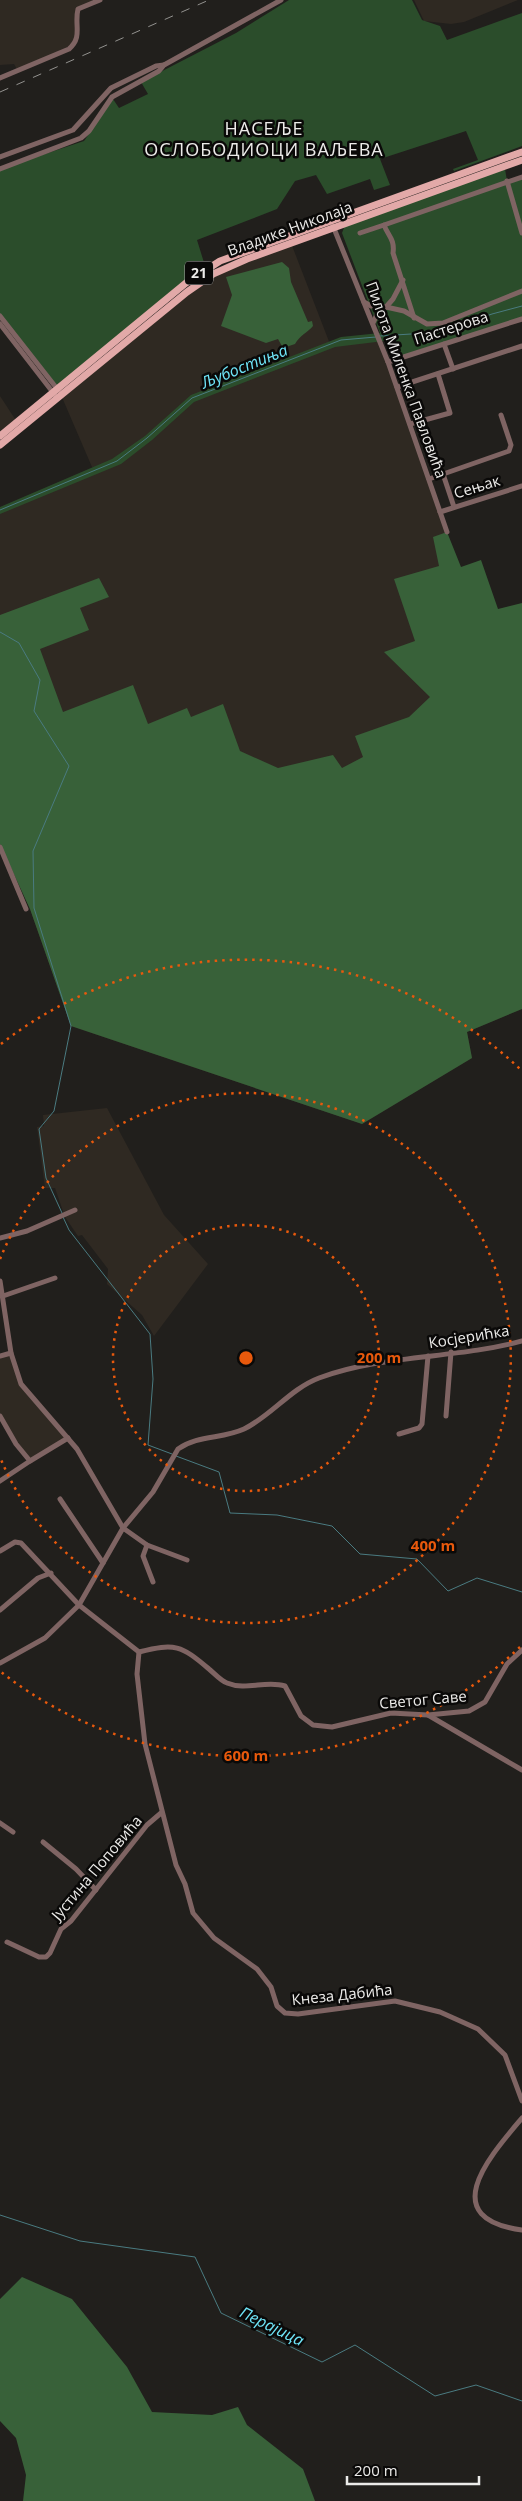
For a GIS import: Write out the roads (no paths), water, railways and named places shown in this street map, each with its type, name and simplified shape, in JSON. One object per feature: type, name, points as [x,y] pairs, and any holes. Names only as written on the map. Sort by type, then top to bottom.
[{"type":"main road","name":"Владике Николаја","points":[[334,223],[522,152]]},
{"type":"main road","name":"Владике Николаја","points":[[0,446],[57,394],[201,272],[239,253],[522,160]]},
{"type":"main road","name":"Владике Николаја","points":[[0,436],[57,394]]},
{"type":"street","points":[[0,78],[69,49],[76,43],[79,36],[78,9],[100,0]]},
{"type":"street","points":[[0,169],[71,143],[89,131],[112,97],[159,71],[164,65],[281,0]]},
{"type":"street","points":[[0,157],[80,126],[93,106],[111,88],[156,66],[164,65]]},
{"type":"street","points":[[68,132],[72,136],[71,143]]},
{"type":"street","points":[[360,233],[522,177]]},
{"type":"street","points":[[507,181],[522,233]]},
{"type":"street","name":"Пилота Миленка Павловића","points":[[334,223],[388,362],[447,532]]},
{"type":"street","points":[[384,225],[391,235],[394,245],[393,253],[414,318]]},
{"type":"street","points":[[372,324],[379,310],[386,307],[393,300],[403,280]]},
{"type":"street","points":[[364,302],[371,306],[404,310],[414,318],[427,324],[443,323],[522,291]]},
{"type":"street","points":[[0,316],[57,394]]},
{"type":"street","name":"Пастерова","points":[[388,362],[522,319]]},
{"type":"street","points":[[0,324],[57,394]]},
{"type":"street","points":[[444,344],[453,369]]},
{"type":"street","points":[[397,387],[522,346]]},
{"type":"street","points":[[410,424],[450,413],[438,374]]},
{"type":"street","name":"Сењак","points":[[429,480],[509,451],[511,445],[501,415]]},
{"type":"street","points":[[443,474],[454,507]]},
{"type":"street","name":"Сењак","points":[[440,512],[522,486]]},
{"type":"street","points":[[0,848],[26,909]]},
{"type":"street","points":[[0,1238],[27,1231],[76,1210]]},
{"type":"street","points":[[3,1296],[55,1278]]},
{"type":"street","points":[[0,1281],[11,1353],[21,1384],[68,1438],[85,1462],[123,1528],[147,1545],[187,1560]]},
{"type":"street","name":"Косјерићка","points":[[0,1663],[45,1638],[79,1605],[123,1528],[153,1492],[178,1449],[190,1442],[226,1436],[256,1423],[297,1389],[317,1379],[346,1370],[522,1341]]},
{"type":"street","points":[[446,1416],[451,1352]]},
{"type":"street","points":[[0,1356],[11,1353]]},
{"type":"street","points":[[399,1434],[421,1426],[425,1408],[428,1356]]},
{"type":"street","points":[[0,1416],[16,1444],[30,1461]]},
{"type":"street","points":[[0,1481],[68,1438]]},
{"type":"street","points":[[60,1499],[104,1562]]},
{"type":"street","points":[[0,1551],[15,1542],[21,1543],[79,1605],[139,1652]]},
{"type":"street","points":[[147,1545],[143,1556],[154,1582]]},
{"type":"street","points":[[0,1610],[38,1578],[51,1573]]},
{"type":"street","name":"Светог Саве","points":[[139,1652],[164,1646],[187,1650],[226,1683],[246,1687],[277,1683],[284,1686],[301,1716],[313,1725],[332,1727],[391,1713],[428,1715],[469,1711],[485,1702],[507,1664],[522,1650]]},
{"type":"street","name":"Кнеза Дабића","points":[[139,1652],[137,1674],[140,1716],[161,1813],[176,1865],[185,1884],[193,1912],[214,1938],[257,1969],[272,1987],[278,2006],[285,2014],[298,2014],[395,2001],[440,2012],[478,2029],[504,2055],[522,2101]]},
{"type":"street","points":[[428,1715],[522,1770]]},
{"type":"street","name":"Јустина Поповића","points":[[7,1942],[40,1957],[50,1953],[61,1929],[71,1921],[147,1825],[161,1813]]},
{"type":"street","points":[[0,1823],[13,1832]]},
{"type":"street","points":[[43,1842],[76,1869],[96,1890]]},
{"type":"street","points":[[522,2118],[500,2144],[475,2189],[474,2199],[477,2209],[498,2225],[522,2230]]},
{"type":"waterway","name":"Љубостиња","points":[[380,336],[442,332],[492,314],[522,306]]},
{"type":"waterway","name":"Љубостиња","points":[[0,510],[117,461],[147,438],[192,398],[341,340],[376,337]]},
{"type":"waterway","points":[[0,632],[19,643],[40,680],[34,711],[69,766],[33,851],[34,908],[71,1026],[54,1111],[39,1129],[46,1178],[62,1213]]},
{"type":"waterway","points":[[63,1217],[69,1230],[150,1334],[153,1379],[148,1445],[172,1454]]},
{"type":"waterway","points":[[176,1456],[219,1472],[230,1513],[277,1515],[332,1526],[360,1554],[417,1559],[448,1591],[477,1578],[522,1592]]},
{"type":"waterway","name":"Перајица","points":[[0,2215],[80,2241],[195,2257],[221,2313],[322,2362],[355,2345],[435,2396],[476,2385],[522,2401]]},
{"type":"railway","points":[[0,92],[209,0]]},
{"type":"district","name":"НАСЕЉЕ ОСЛОБОДИОЦИ ВАЉЕВА","points":[[264,139]]}]
